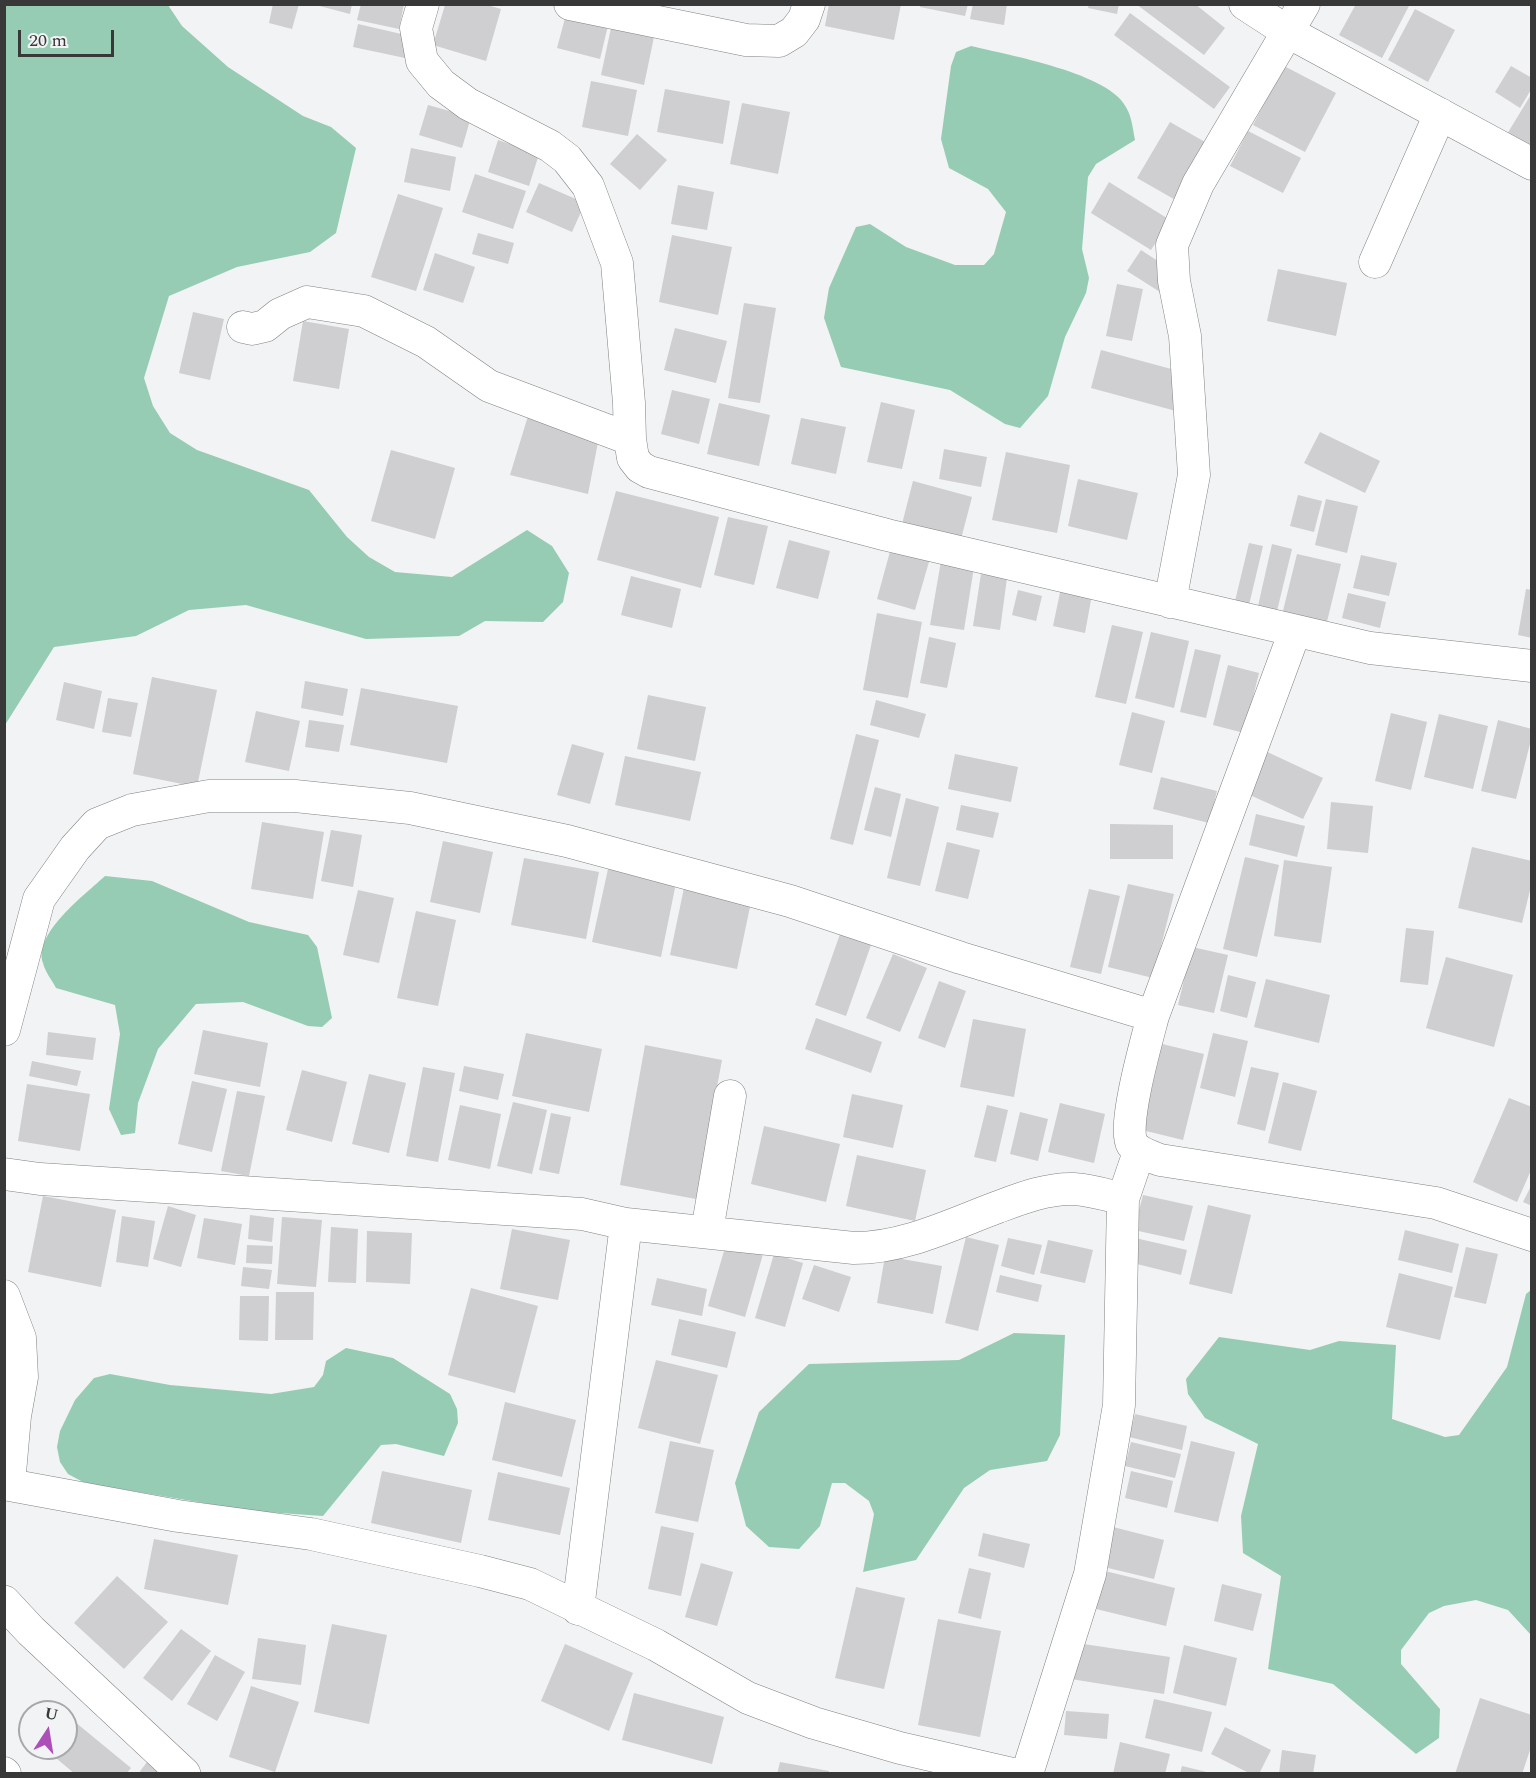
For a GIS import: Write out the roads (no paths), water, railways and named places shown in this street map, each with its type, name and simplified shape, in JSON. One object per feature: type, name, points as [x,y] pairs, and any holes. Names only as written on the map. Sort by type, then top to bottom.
[{"type":"street","points":[[423,4],[416,28],[422,61],[441,84],[468,104],[550,146],[567,159],[588,186],[617,263],[630,439],[633,458],[640,467],[649,472],[887,535],[1371,648],[1532,666]]},
{"type":"street","points":[[570,4],[746,40],[779,41],[794,32],[804,20],[809,4]]},
{"type":"street","points":[[1245,4],[1288,32],[1532,164]]},
{"type":"street","points":[[1170,602],[1194,475],[1185,336],[1174,281],[1172,245],[1198,184],[1304,4]]},
{"type":"street","points":[[1375,262],[1440,114]]},
{"type":"street","points":[[243,327],[252,329],[265,326],[280,314],[307,302],[364,311],[426,342],[489,386],[630,439]]},
{"type":"street","points":[[1295,631],[1153,1016],[1135,1090],[1129,1135],[1132,1145],[1139,1152],[1160,1160],[1436,1203],[1532,1235]]},
{"type":"street","points":[[4,1030],[39,899],[75,849],[97,824],[132,810],[209,796],[295,796],[410,808],[567,841],[790,901],[961,958],[1153,1016]]},
{"type":"street","points":[[707,1231],[730,1096]]},
{"type":"street","points":[[1027,1773],[1090,1574],[1117,1417],[1123,1199],[1139,1152]]},
{"type":"street","points":[[4,1174],[40,1179],[582,1214],[626,1224],[854,1248],[872,1248],[907,1241],[1045,1192],[1081,1190],[1123,1199]]},
{"type":"street","points":[[578,1609],[626,1224]]},
{"type":"street","points":[[4,1296],[20,1338],[22,1377],[7,1484],[178,1516],[311,1534],[530,1584],[656,1645],[748,1698],[814,1723],[900,1748],[1013,1773]]},
{"type":"street","points":[[4,1602],[184,1773]]}]
